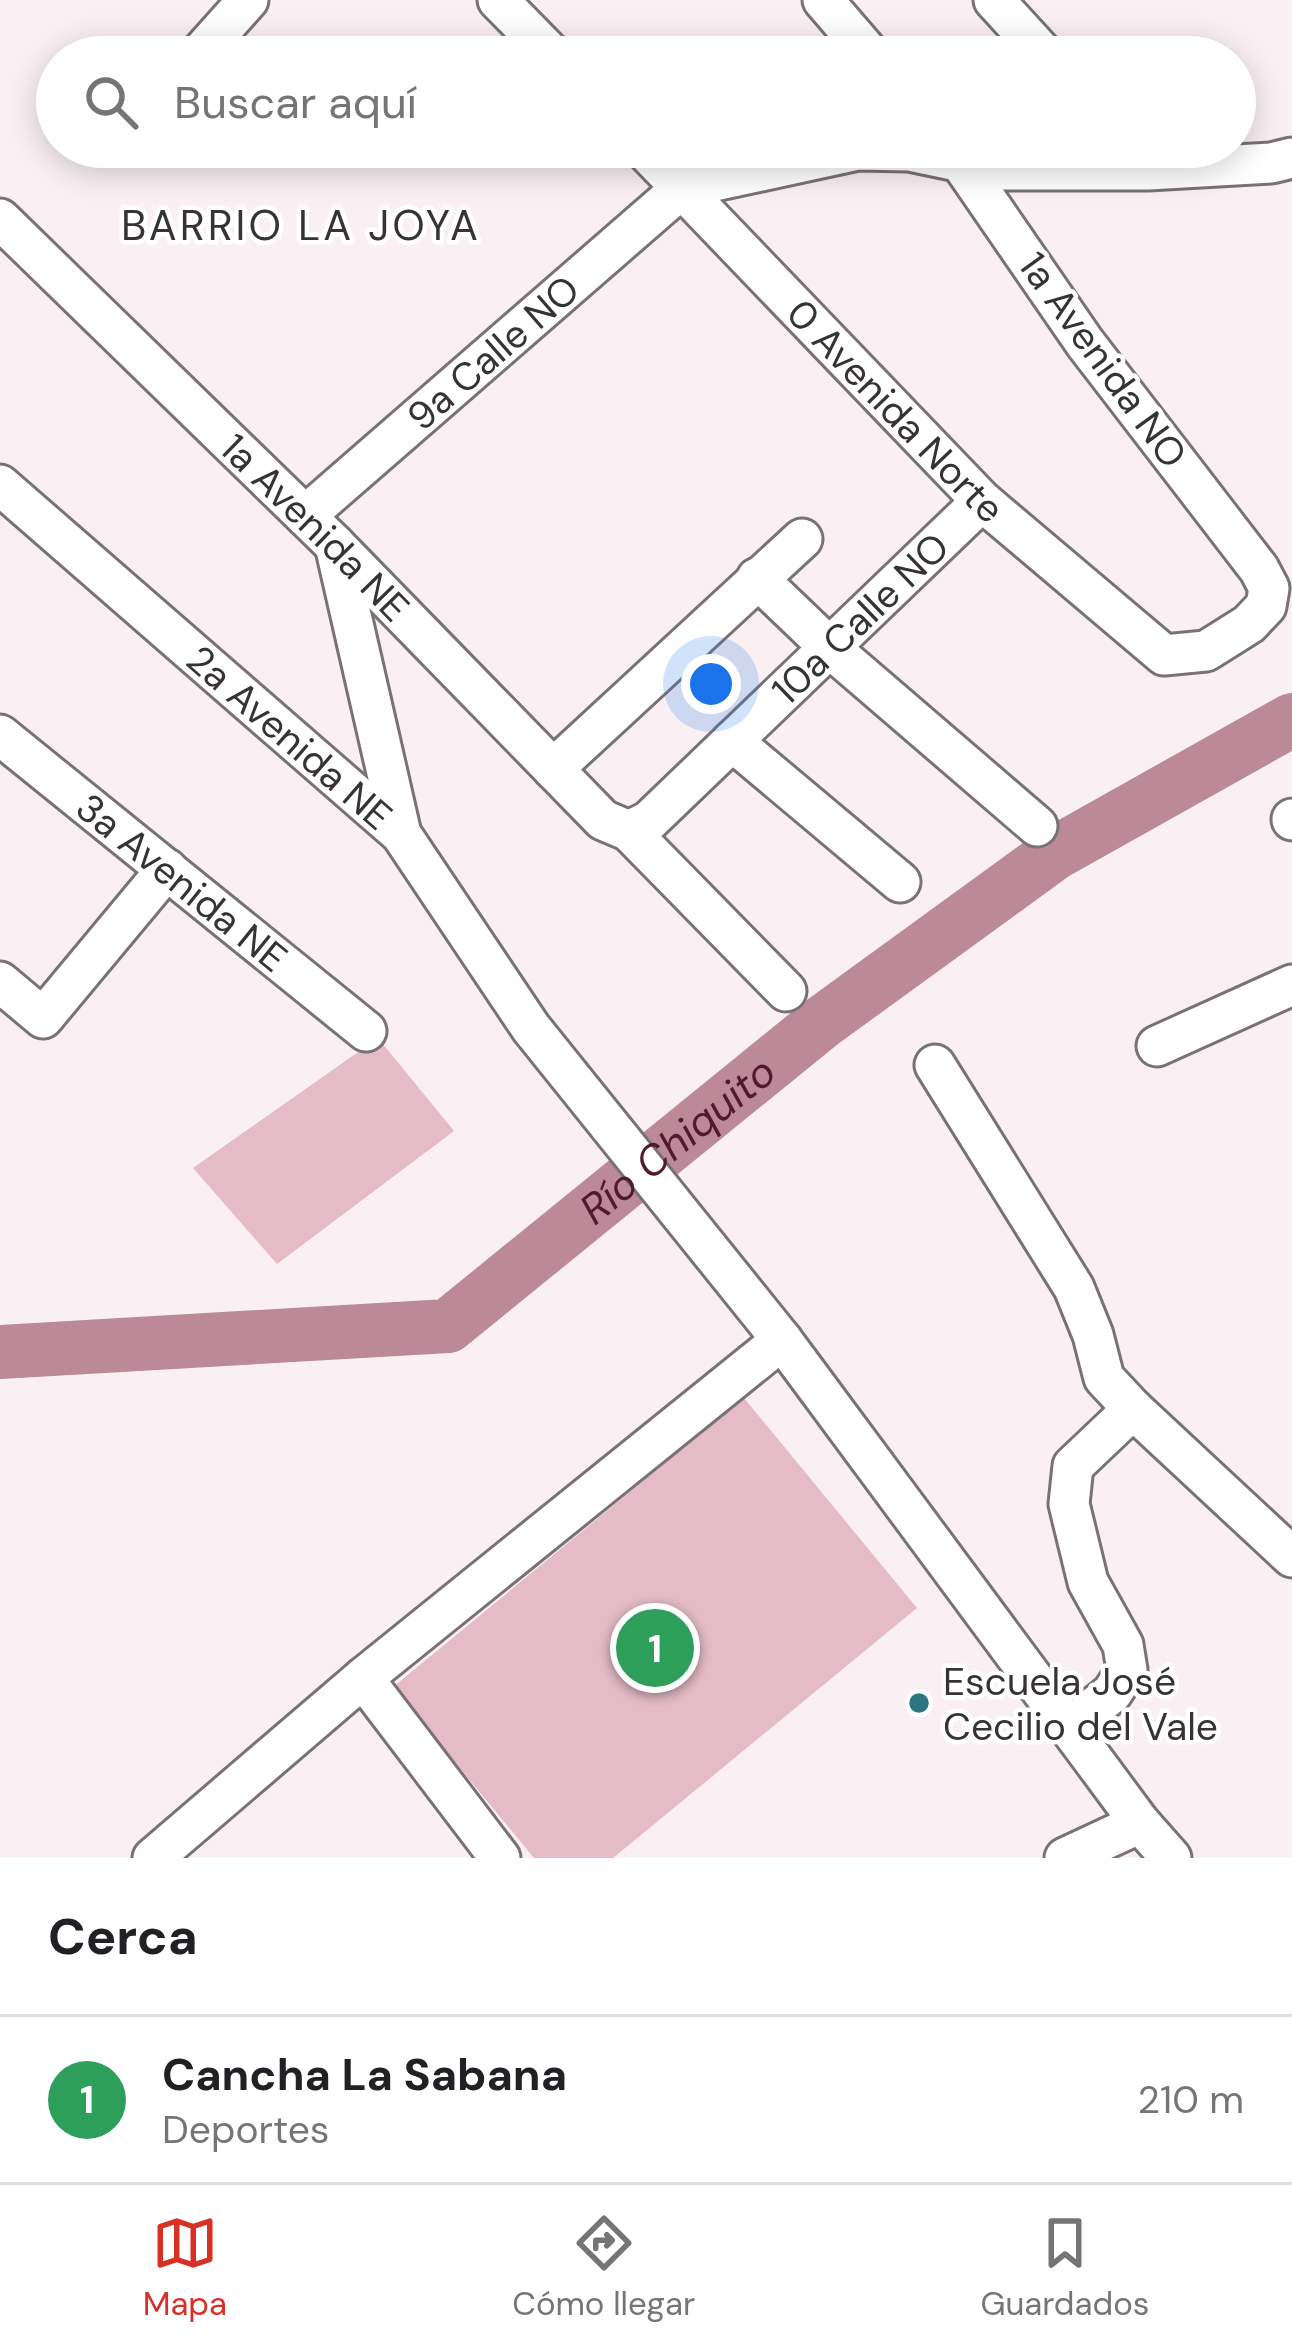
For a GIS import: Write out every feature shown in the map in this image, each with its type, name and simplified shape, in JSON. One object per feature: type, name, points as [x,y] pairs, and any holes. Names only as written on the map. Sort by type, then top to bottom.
[{"type":"street","points":[[216,36],[248,0]]},
{"type":"street","points":[[499,0],[534,36]]},
{"type":"street","points":[[823,0],[854,36]]},
{"type":"street","points":[[994,0],[1027,36]]},
{"type":"street","points":[[1256,163],[1292,158]]},
{"type":"street","name":"0 Avenida Norte","points":[[662,168],[982,501],[1164,655],[1206,651],[1249,624],[1272,592]]},
{"type":"street","points":[[682,188],[775,168]]},
{"type":"street","name":"1a Avenida NO","points":[[966,168],[1085,343],[1272,592]]},
{"type":"street","points":[[995,168],[1025,168]]},
{"type":"street","name":"9a Calle NO","points":[[305,516],[682,188]]},
{"type":"street","name":"1a Avenida NE","points":[[0,219],[334,544],[603,820],[629,831],[786,991]]},
{"type":"street","name":"2a Avenida NE","points":[[0,485],[401,834],[532,1028],[782,1340],[1140,1823],[1171,1858]]},
{"type":"street","name":"10a Calle NO","points":[[629,831],[649,821],[982,501]]},
{"type":"street","points":[[553,769],[802,539]]},
{"type":"street","points":[[334,544],[401,834]]},
{"type":"street","points":[[757,578],[830,648],[1037,826]]},
{"type":"street","name":"3a Avenida NE","points":[[0,735],[366,1031]]},
{"type":"street","points":[[732,741],[900,882]]},
{"type":"street","points":[[0,982],[43,1018],[167,869]]},
{"type":"street","points":[[1156,1046],[1292,985]]},
{"type":"street","points":[[935,1065],[1074,1288],[1094,1335],[1104,1378],[1292,1557]]},
{"type":"street","points":[[154,1858],[363,1678],[782,1340]]},
{"type":"street","points":[[1071,1726],[1112,1693],[1127,1670],[1123,1646],[1088,1582],[1069,1504],[1073,1466],[1133,1408]]},
{"type":"street","points":[[363,1678],[500,1858]]},
{"type":"street","points":[[1065,1858],[1140,1823]]},
{"type":"shaded area","points":[[378,1038],[454,1131],[277,1264],[193,1168]]},
{"type":"shaded area","points":[[744,1398],[917,1608],[613,1858],[534,1858],[393,1687]]},
{"type":"waterway","name":"Río Chiquito","points":[[0,1352],[448,1326],[821,1023],[1055,853],[1292,720]]},
{"type":"place","name":"Cancha La Sabana","points":[[655,1648]]},
{"type":"place","name":"Escuela José Cecilio del Vale","points":[[919,1703]]},
{"type":"district","name":"BARRIO LA JOYA","points":[[301,225]]}]
